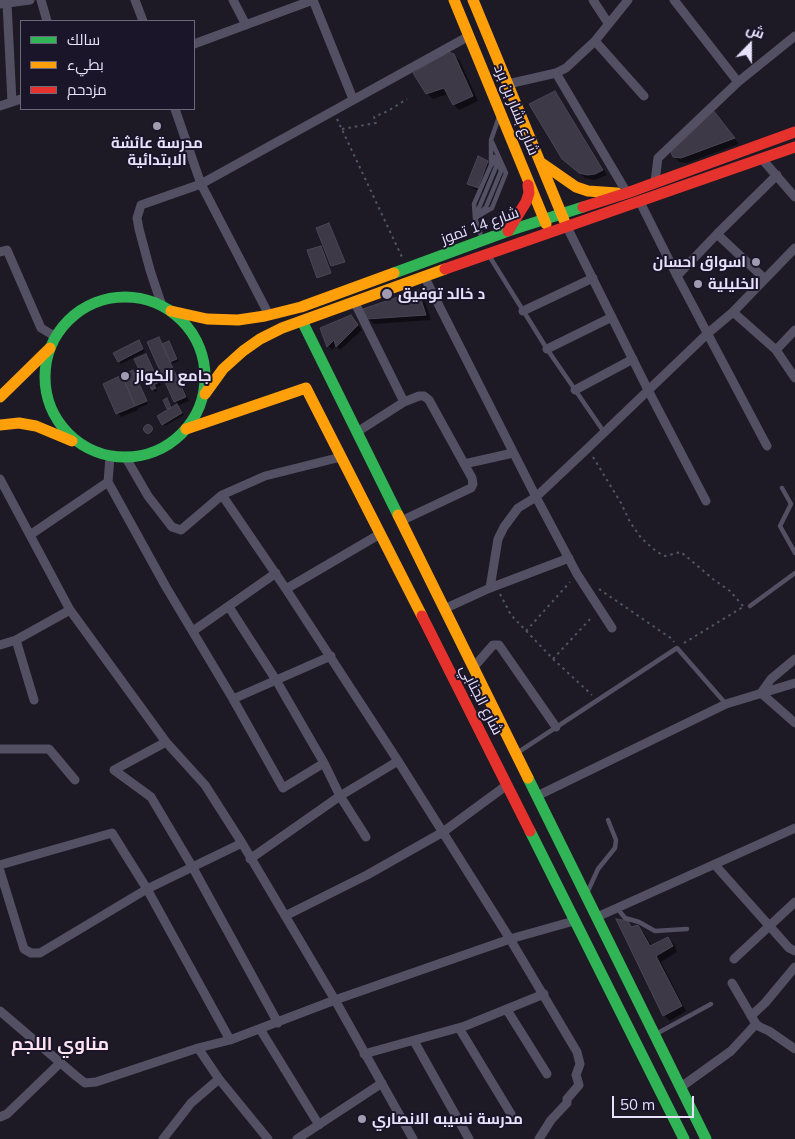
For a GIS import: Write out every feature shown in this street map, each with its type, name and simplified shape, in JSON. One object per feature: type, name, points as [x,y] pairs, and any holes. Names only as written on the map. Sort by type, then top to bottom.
[{"type":"main road","name":"شارع بشار بن برد","points":[[454,0],[550,232]]},
{"type":"main road","name":"شارع بشار بن برد","points":[[473,0],[567,226]]},
{"type":"main road","name":"شارع 14 تموز","points":[[166,308],[207,319],[238,320],[301,307],[544,218],[627,193],[795,132]]},
{"type":"main road","name":"شارع 14 تموز","points":[[205,394],[223,369],[243,351],[260,339],[302,321],[488,253],[795,147]]},
{"type":"main road","points":[[540,162],[576,187],[588,191],[627,193]]},
{"type":"main road","points":[[508,231],[523,208],[529,193],[526,175]]},
{"type":"main road","points":[[0,425],[19,423],[36,426],[110,457],[126,458],[153,454],[177,440],[195,419],[205,394],[206,375],[203,356],[196,339],[185,323],[166,308],[143,299],[122,297],[102,300],[78,312],[68,321],[56,337],[50,348],[45,366],[45,385],[51,408],[63,429],[82,445]]},
{"type":"main road","name":"شارع الجنابي","points":[[302,321],[706,1139]]},
{"type":"main road","points":[[0,397],[50,348]]},
{"type":"main road","name":"شارع الجنابي","points":[[186,429],[306,388],[508,785],[684,1139]]},
{"type":"street","points":[[0,106],[17,100],[4,3],[30,0]]},
{"type":"street","points":[[41,0],[47,20]]},
{"type":"street","points":[[135,0],[143,20]]},
{"type":"street","points":[[233,0],[246,25]]},
{"type":"street","points":[[195,44],[313,0],[353,99]]},
{"type":"street","points":[[593,0],[608,23]]},
{"type":"street","points":[[508,84],[556,73],[572,63],[595,41],[628,0]]},
{"type":"street","points":[[674,0],[738,82]]},
{"type":"street","points":[[166,308],[150,270],[139,229],[137,218],[141,205],[201,184],[468,36]]},
{"type":"street","points":[[656,182],[658,158],[738,82],[795,36]]},
{"type":"street","points":[[595,41],[644,96]]},
{"type":"street","points":[[556,73],[627,193]]},
{"type":"street","points":[[174,110],[201,184],[269,315]]},
{"type":"street","points":[[762,159],[795,197]]},
{"type":"street","points":[[677,276],[776,176]]},
{"type":"street","points":[[640,202],[707,334],[767,446]]},
{"type":"street","points":[[567,226],[648,390],[706,501]]},
{"type":"street","points":[[717,234],[764,279]]},
{"type":"street","points":[[493,587],[498,539],[518,508],[536,498],[707,334],[733,312],[795,248]]},
{"type":"street","points":[[0,252],[7,250],[41,328],[56,337]]},
{"type":"street","points":[[424,276],[536,498],[577,574],[612,628]]},
{"type":"street","points":[[523,311],[592,278]]},
{"type":"street","points":[[354,302],[404,402]]},
{"type":"street","points":[[733,312],[776,350],[795,378]]},
{"type":"street","points":[[547,349],[612,317]]},
{"type":"street","points":[[776,350],[795,330]]},
{"type":"street","points":[[575,390],[633,359]]},
{"type":"street","points":[[356,432],[404,402],[424,396],[429,400],[472,478],[473,484],[471,488],[400,521]]},
{"type":"street","points":[[464,464],[513,453]]},
{"type":"street","points":[[110,457],[108,482],[166,587],[234,699],[283,788],[324,763]]},
{"type":"street","points":[[126,458],[148,496],[172,527],[181,530],[222,495],[265,476],[341,457]]},
{"type":"street","points":[[0,479],[70,610],[166,742],[205,785],[242,843],[335,1000],[413,1139]]},
{"type":"street","points":[[30,535],[108,482]]},
{"type":"street","points":[[222,495],[331,656],[398,761],[544,994],[577,1052],[580,1064],[576,1075],[579,1085],[551,1120],[539,1139]]},
{"type":"street","points":[[286,589],[380,534]]},
{"type":"street","points":[[444,609],[493,587],[569,558]]},
{"type":"street","points":[[193,632],[276,573]]},
{"type":"street","points":[[229,607],[276,680],[324,763],[340,796],[366,837]]},
{"type":"street","points":[[0,646],[16,640],[70,610]]},
{"type":"street","points":[[16,640],[34,700]]},
{"type":"street","points":[[473,668],[490,647],[496,644],[499,645],[556,727]]},
{"type":"street","points":[[234,699],[331,656]]},
{"type":"street","points":[[762,693],[771,678],[795,659]]},
{"type":"street","points":[[537,796],[726,704],[795,683]]},
{"type":"street","points":[[762,693],[795,723]]},
{"type":"street","points":[[166,742],[114,770],[151,797],[193,868],[278,1023]]},
{"type":"street","points":[[0,749],[49,749],[74,780]]},
{"type":"street","points":[[250,859],[340,796],[398,761]]},
{"type":"street","points":[[285,916],[367,875],[443,832],[508,785]]},
{"type":"street","points":[[597,917],[795,829]]},
{"type":"street","points":[[0,864],[112,833],[147,889],[230,1040]]},
{"type":"street","points":[[0,870],[24,949],[31,953],[40,953],[147,889],[242,843]]},
{"type":"street","points":[[715,865],[789,948],[795,951]]},
{"type":"street","points":[[734,959],[795,902]]},
{"type":"street","points":[[0,1011],[85,1083],[96,1082],[198,1048],[230,1040],[335,1000],[510,939],[574,921]]},
{"type":"street","points":[[681,1087],[731,1051],[765,1003],[795,968]]},
{"type":"street","points":[[732,983],[760,1027],[795,1049]]},
{"type":"street","points":[[364,1054],[459,1028],[544,994]]},
{"type":"street","points":[[506,1010],[547,1074]]},
{"type":"street","points":[[459,1028],[511,1114]]},
{"type":"street","points":[[260,1029],[319,1125]]},
{"type":"street","points":[[414,1041],[469,1139]]},
{"type":"street","points":[[198,1048],[219,1079],[268,1139]]},
{"type":"street","points":[[0,1117],[7,1114],[61,1062]]},
{"type":"street","points":[[163,1139],[190,1103],[219,1079]]},
{"type":"street","points":[[297,1139],[382,1083]]},
{"type":"lane","points":[[482,241],[475,218],[474,204],[491,165],[492,140],[501,113]]},
{"type":"lane","points":[[475,218],[486,207],[501,171],[492,140]]},
{"type":"lane","points":[[488,253],[547,349],[604,433]]},
{"type":"lane","points":[[782,488],[791,504],[780,526],[795,553]]},
{"type":"lane","points":[[750,606],[795,573]]},
{"type":"lane","points":[[516,753],[677,648],[726,704]]},
{"type":"lane","points":[[586,895],[598,869],[615,848],[616,840],[608,820]]},
{"type":"lane","points":[[617,908],[625,918],[638,922],[655,932],[687,930]]},
{"type":"lane","points":[[655,1034],[711,1004]]},
{"type":"path","points":[[342,129],[376,123],[374,116],[388,111],[407,99]]},
{"type":"path","points":[[333,110],[408,268]]},
{"type":"path","points":[[588,448],[641,538],[657,552],[665,556],[681,552],[730,591],[743,606]]},
{"type":"path","points":[[526,631],[577,574]]},
{"type":"path","points":[[593,585],[672,639],[677,648],[743,606],[750,606]]},
{"type":"path","points":[[493,587],[510,615],[553,659],[598,700]]},
{"type":"path","points":[[553,659],[600,608]]},
{"type":"building","points":[[448,52],[454,54],[473,96],[453,105],[444,88],[426,94],[413,73]]},
{"type":"building","points":[[555,91],[603,170],[587,175],[579,173],[562,159],[529,104]]},
{"type":"building","points":[[713,110],[735,138],[681,158],[673,157],[670,150]]},
{"type":"building","points":[[478,156],[488,161],[478,188],[467,184]]},
{"type":"building","points":[[329,223],[345,262],[331,266],[316,228]]},
{"type":"building","points":[[321,246],[331,273],[317,278],[307,250]]},
{"type":"building","points":[[418,290],[426,315],[367,319],[363,309]]},
{"type":"building","points":[[351,315],[358,325],[336,347],[334,340],[327,347],[320,328]]},
{"type":"building","points":[[159,337],[186,397],[174,402],[147,342]]},
{"type":"building","points":[[139,340],[143,349],[118,362],[113,353]]},
{"type":"building","points":[[169,341],[177,359],[170,362],[162,344]]},
{"type":"building","points":[[146,354],[159,382],[154,385],[156,388],[152,390],[149,385],[147,386],[134,359]]},
{"type":"building","points":[[133,370],[147,401],[135,406],[122,375]]},
{"type":"building","points":[[122,375],[135,406],[116,414],[103,384]]},
{"type":"building","points":[[167,398],[171,408],[167,409],[163,400]]},
{"type":"building","points":[[177,404],[182,413],[162,425],[157,416]]},
{"type":"building","points":[[148,424],[153,429],[148,434],[143,429]]},
{"type":"building","points":[[616,919],[628,921],[631,927],[638,925],[650,946],[668,937],[673,946],[656,956],[682,1006],[663,1016]]},
{"type":"traffic: fast","points":[[394,273],[508,231],[583,207]]},
{"type":"traffic: fast","points":[[133,297],[163,306],[182,320],[192,332],[199,346],[204,361],[205,377],[204,393],[199,408],[192,422],[182,434],[170,444],[148,454],[133,457],[117,457],[102,454],[80,444],[58,422],[46,393],[45,369],[48,354],[58,332],[80,310],[109,298],[133,297]]},
{"type":"traffic: fast","points":[[302,321],[398,515]]},
{"type":"traffic: fast","points":[[528,778],[706,1139]]},
{"type":"traffic: fast","points":[[530,831],[684,1139]]},
{"type":"traffic: slow","points":[[454,0],[546,224]]},
{"type":"traffic: slow","points":[[473,0],[564,220]]},
{"type":"traffic: slow","points":[[540,162],[576,187],[588,191],[617,193]]},
{"type":"traffic: slow","points":[[205,394],[223,369],[260,339],[282,328],[445,269]]},
{"type":"traffic: slow","points":[[171,311],[207,319],[238,320],[265,316],[301,307],[394,273]]},
{"type":"traffic: slow","points":[[0,397],[50,348]]},
{"type":"traffic: slow","points":[[186,429],[306,388],[422,616]]},
{"type":"traffic: slow","points":[[0,425],[19,423],[36,426],[72,441]]},
{"type":"traffic: slow","points":[[398,515],[528,778]]},
{"type":"traffic: jam","points":[[583,207],[795,132]]},
{"type":"traffic: jam","points":[[445,269],[795,147]]},
{"type":"traffic: jam","points":[[508,231],[526,202],[529,193],[528,185]]},
{"type":"traffic: jam","points":[[422,616],[530,831]]},
{"type":"place","name":"مدرسة عائشة الابتدائية","points":[[157,126]]},
{"type":"place","name":"اسواق احسان","points":[[756,262]]},
{"type":"place","name":"الخليلية","points":[[698,284]]},
{"type":"place","name":"د خالد توفيق","points":[[387,294]]},
{"type":"place","name":"جامع الكواز","points":[[125,376]]},
{"type":"place","name":"مدرسة نسيبه الانصاري","points":[[362,1119]]},
{"type":"district","name":"مناوي اللجم","points":[[60,1045]]}]
